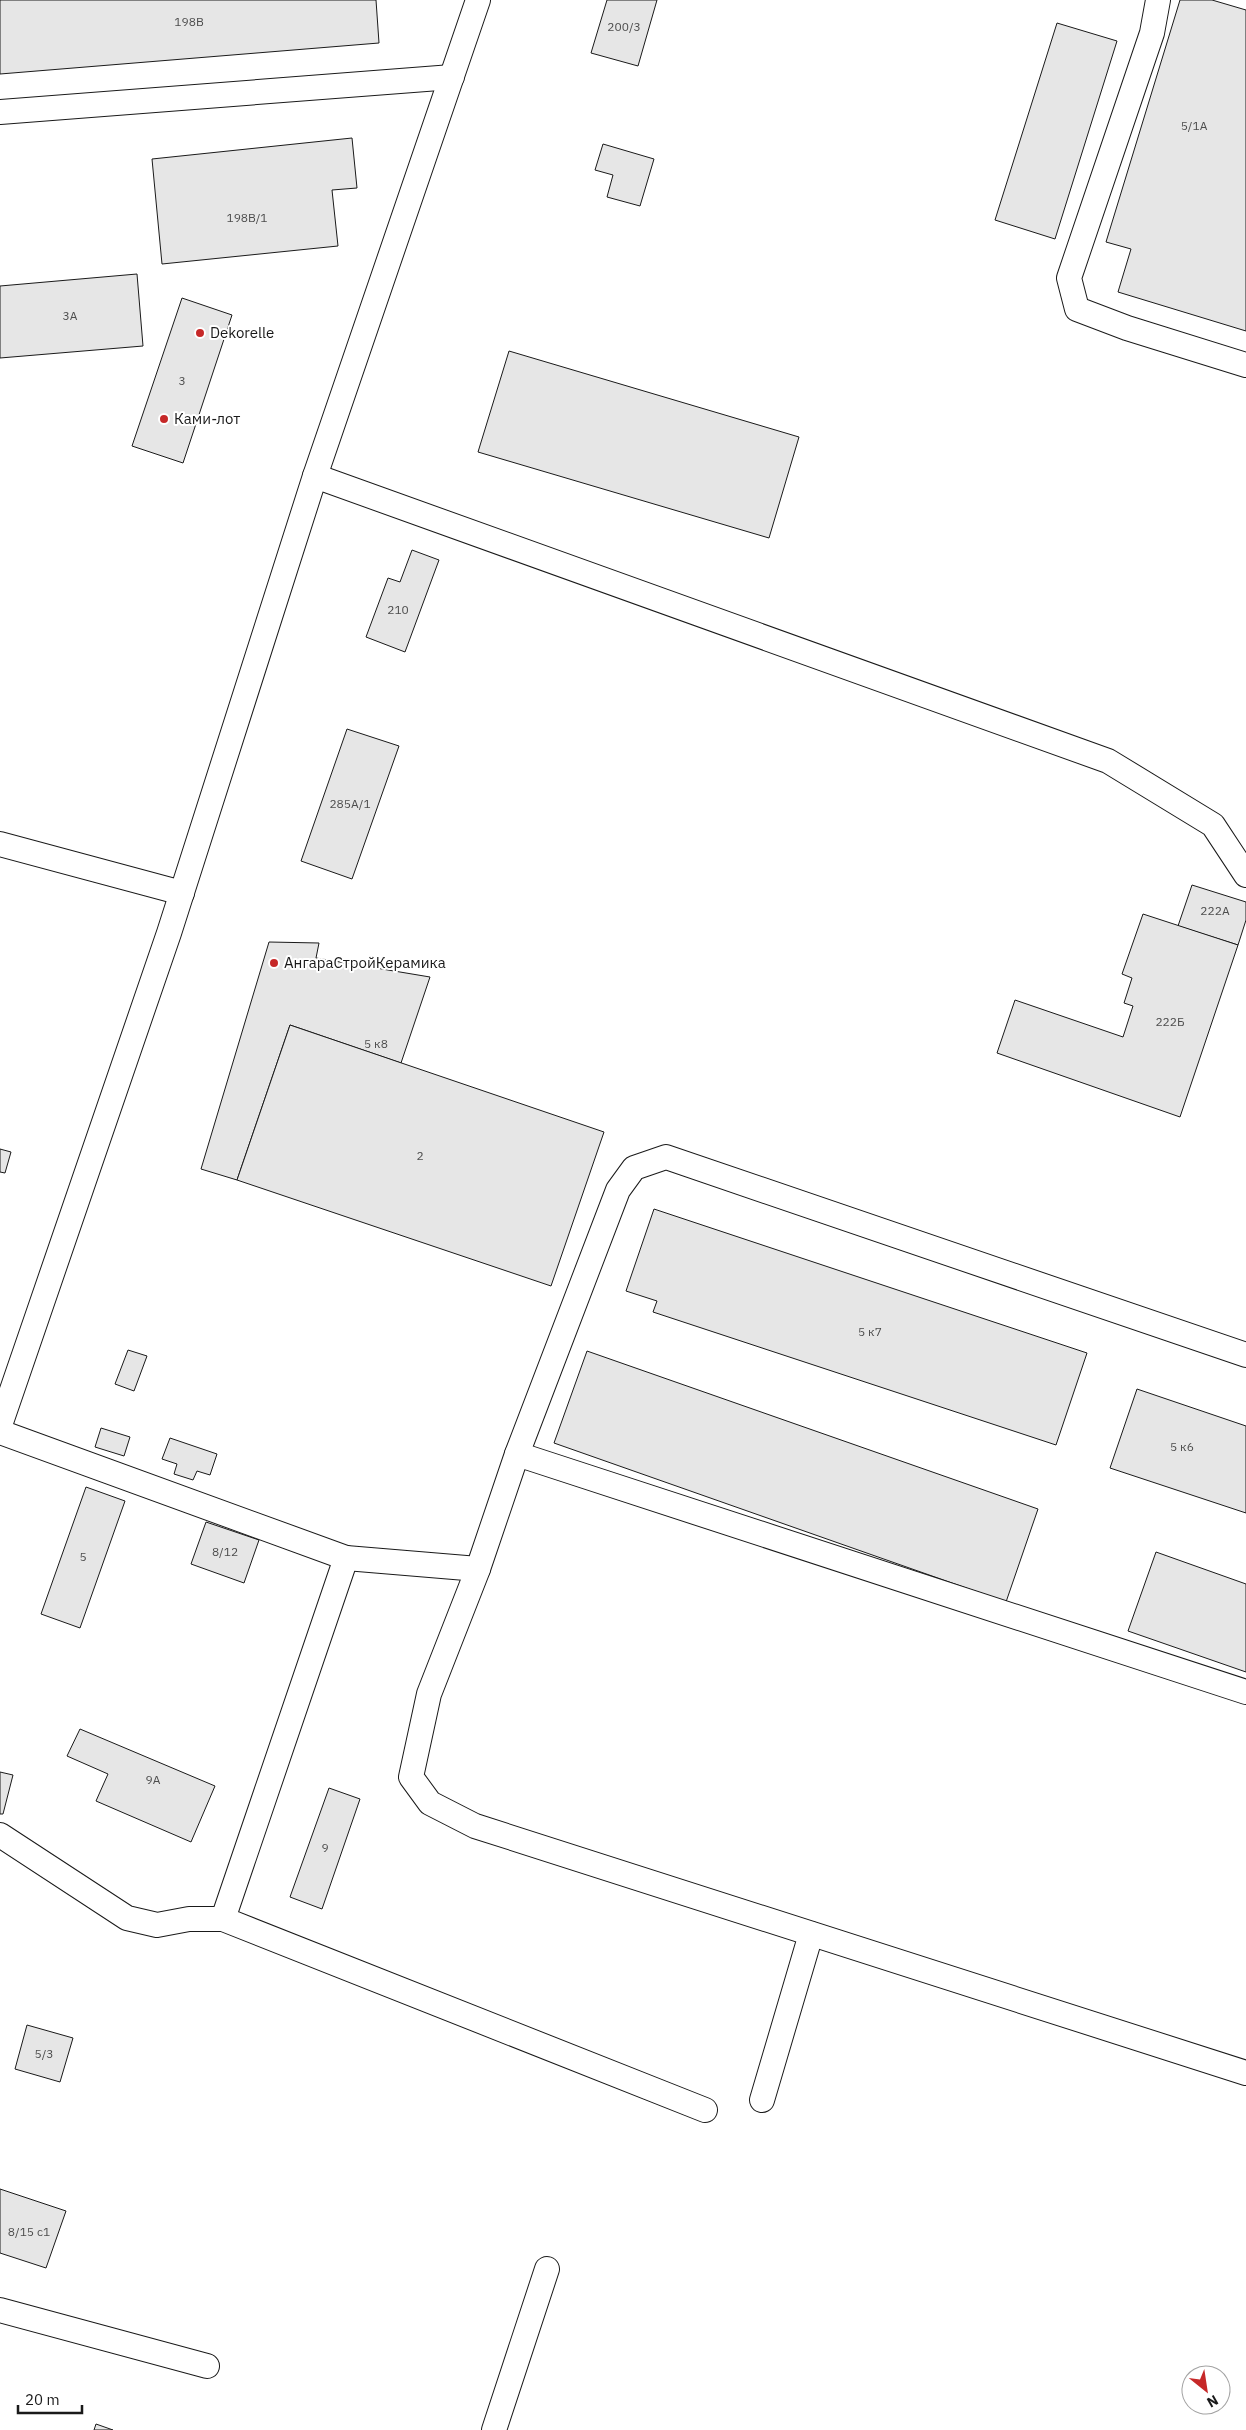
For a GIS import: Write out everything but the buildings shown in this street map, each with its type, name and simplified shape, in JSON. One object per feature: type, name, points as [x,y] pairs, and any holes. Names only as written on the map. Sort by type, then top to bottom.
[{"type":"street","points":[[0,1425],[182,893],[315,476],[478,0]]},
{"type":"street","points":[[1158,0],[1152,33],[1069,278],[1077,309],[1127,328],[1246,366]]},
{"type":"street","points":[[0,112],[452,77]]},
{"type":"street","points":[[315,476],[1108,761],[1213,825],[1246,875]]},
{"type":"street","points":[[0,844],[182,893]]},
{"type":"street","points":[[1246,1355],[666,1157],[634,1168],[618,1190],[517,1454],[478,1569],[429,1694],[411,1777],[430,1803],[475,1826],[1246,2074]]},
{"type":"street","points":[[0,1432],[346,1558],[478,1569]]},
{"type":"street","points":[[517,1454],[1246,1692]]},
{"type":"street","points":[[223,1919],[346,1558]]},
{"type":"street","points":[[0,1835],[127,1918],[157,1925],[189,1919],[223,1919],[706,2110]]},
{"type":"street","points":[[762,2100],[811,1934]]},
{"type":"street","points":[[494,2430],[547,2269]]},
{"type":"street","points":[[0,2310],[207,2366]]},
{"type":"place","name":"Dekorelle","points":[[200,333]]},
{"type":"place","name":"Ками-лот","points":[[164,419]]},
{"type":"place","name":"АнгараСтройКерамика","points":[[274,963]]}]
